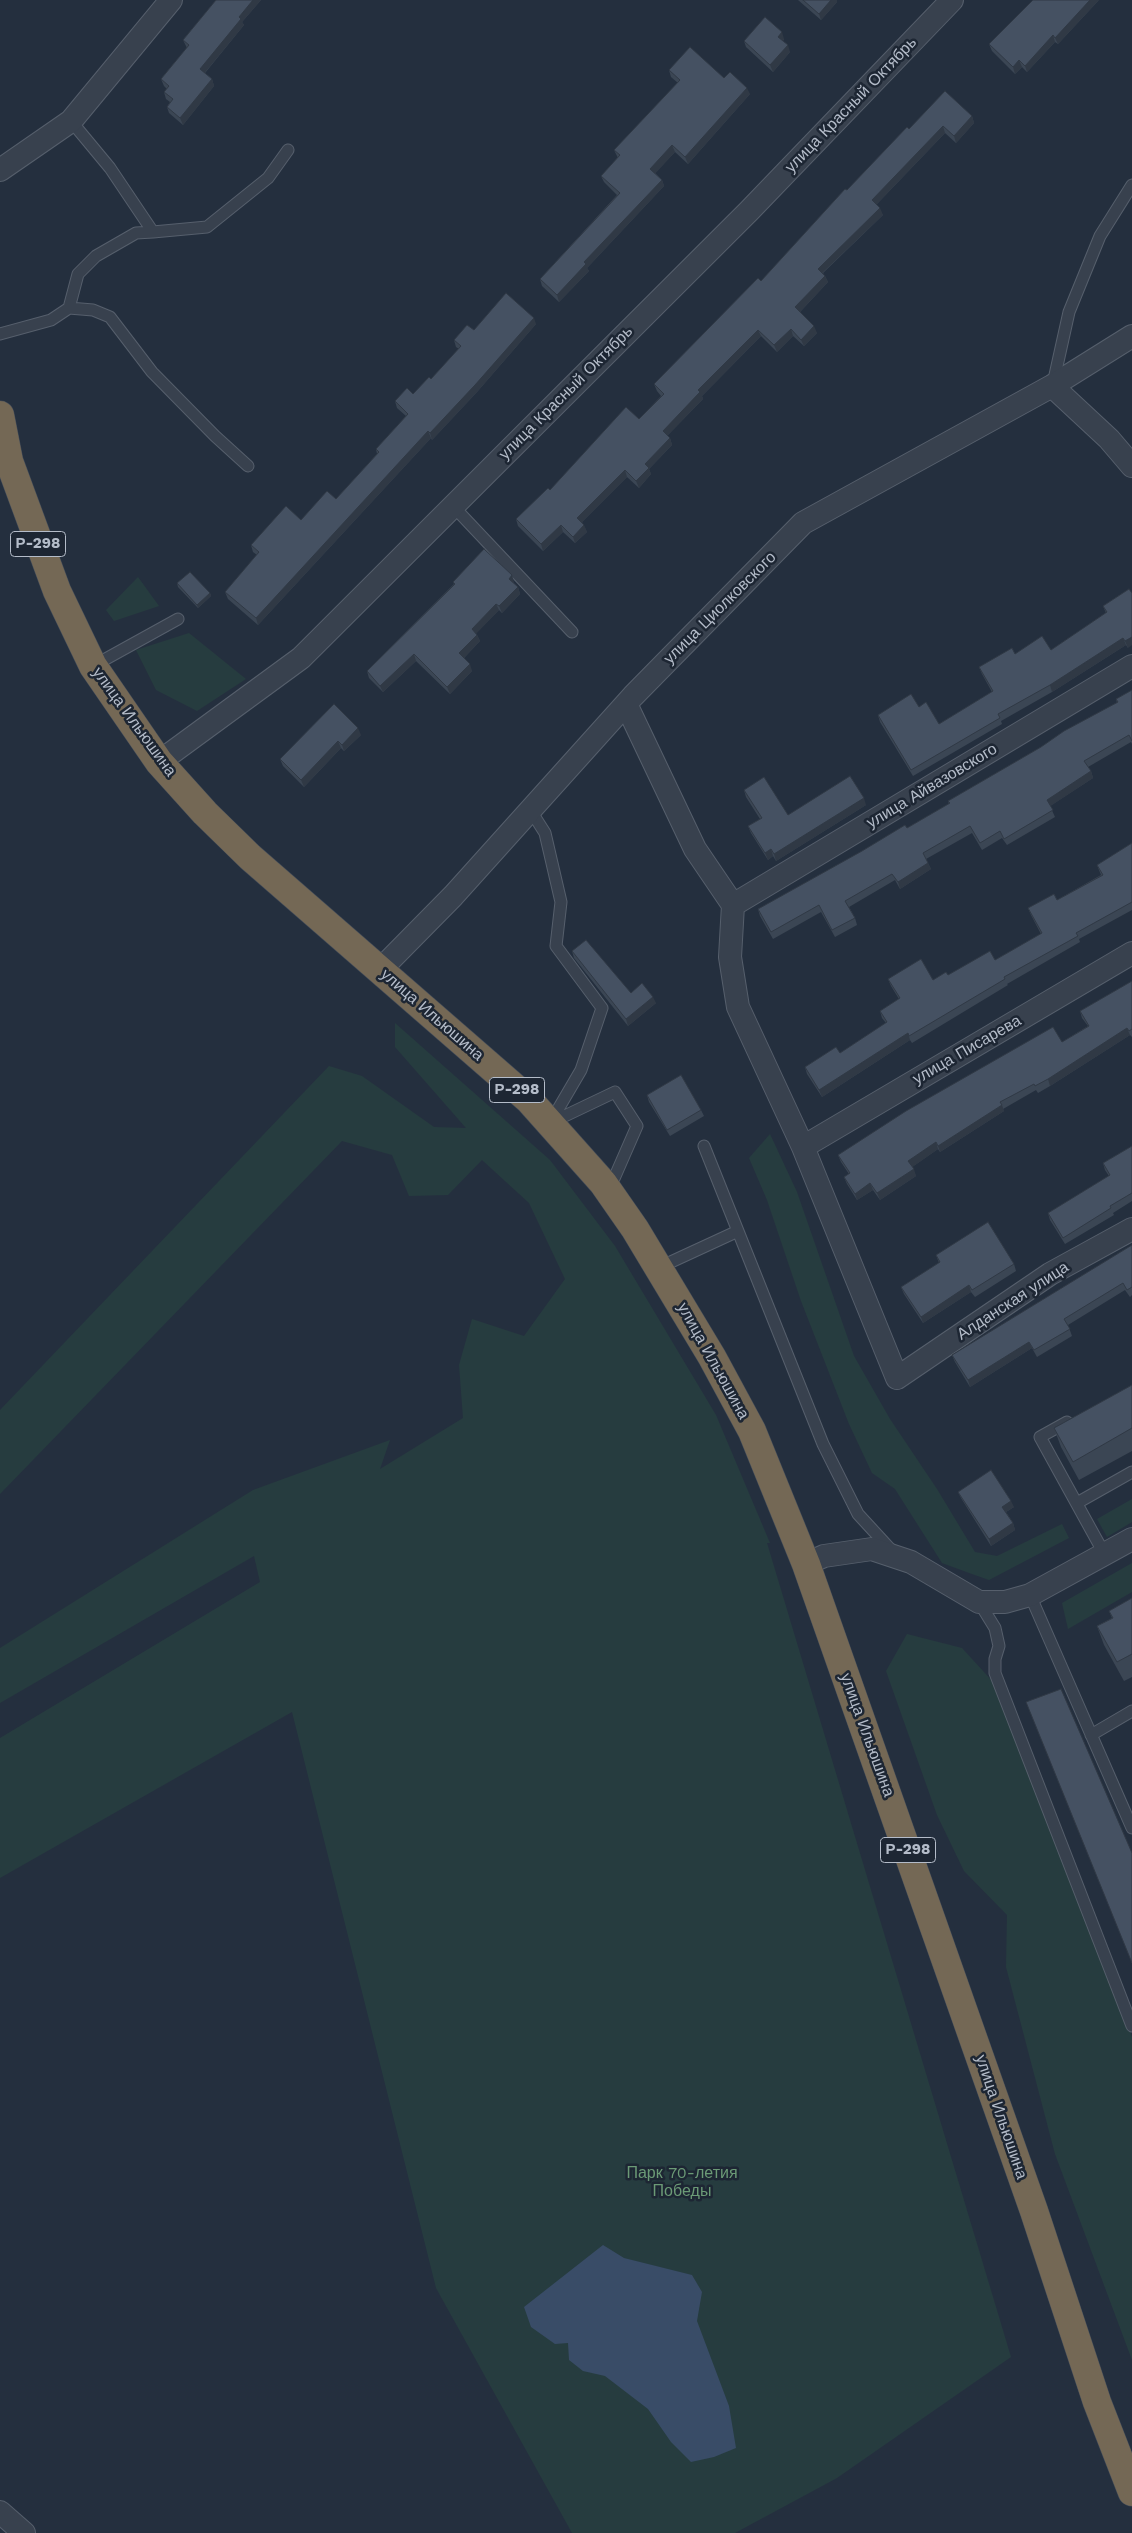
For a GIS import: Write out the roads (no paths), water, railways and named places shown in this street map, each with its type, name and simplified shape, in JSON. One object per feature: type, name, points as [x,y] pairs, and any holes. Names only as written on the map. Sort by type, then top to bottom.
[{"type":"highway","name":"улица Ильюшина","points":[[0,416],[4,458],[54,584],[93,666],[159,762],[205,813],[250,857],[529,1100],[550,1123],[608,1191],[660,1267],[752,1431],[806,1564],[1034,2211],[1097,2402],[1132,2492]]},
{"type":"street","points":[[0,170],[71,121],[172,0]]},
{"type":"street","name":"улица Красный Октябрь","points":[[159,762],[301,658],[749,211],[952,0]]},
{"type":"street","name":"улица Циолковского","points":[[380,970],[453,896],[626,704],[803,523],[1052,386],[1132,336]]},
{"type":"street","points":[[1052,386],[1109,439],[1132,466]]},
{"type":"street","name":"улица Айвазовского","points":[[733,905],[1132,666]]},
{"type":"street","points":[[626,704],[695,849],[733,905],[730,957],[738,1007],[803,1147]]},
{"type":"street","name":"улица Писарева","points":[[803,1147],[1132,953]]},
{"type":"street","name":"Алданская улица","points":[[803,1147],[897,1378],[1050,1274],[1132,1229]]},
{"type":"street","points":[[806,1564],[824,1556],[872,1549],[911,1562],[979,1602],[1005,1602],[1030,1595],[1132,1539]]},
{"type":"street","points":[[0,2512],[24,2533]]},
{"type":"lane","points":[[71,121],[110,168],[153,232]]},
{"type":"lane","points":[[69,308],[78,274],[96,256],[136,233],[207,227],[268,178],[288,150]]},
{"type":"lane","points":[[1052,386],[1069,312],[1100,236],[1132,185]]},
{"type":"lane","points":[[0,334],[51,320],[69,308],[93,310],[110,317],[152,372],[215,436],[248,466]]},
{"type":"lane","points":[[453,506],[572,632]]},
{"type":"lane","points":[[93,666],[178,619]]},
{"type":"lane","points":[[531,811],[545,833],[561,902],[556,946],[602,1008],[581,1070],[550,1123]]},
{"type":"lane","points":[[550,1123],[615,1092],[638,1126],[608,1191]]},
{"type":"lane","points":[[704,1146],[823,1444],[858,1514],[897,1556]]},
{"type":"lane","points":[[660,1267],[738,1231]]},
{"type":"lane","points":[[1082,1414],[1040,1437],[1105,1555]]},
{"type":"lane","points":[[1077,1503],[1132,1472]]},
{"type":"lane","points":[[1030,1595],[1132,1828]]},
{"type":"lane","points":[[979,1602],[995,1628],[999,1646],[995,1659],[995,1673],[1132,2026]]},
{"type":"lane","points":[[1091,1734],[1132,1712]]},
{"type":"water","points":[[603,2245],[624,2258],[692,2275],[702,2292],[697,2321],[729,2406],[736,2448],[714,2457],[691,2462],[671,2442],[648,2409],[605,2376],[583,2371],[569,2360],[568,2343],[555,2344],[531,2327],[524,2307]]},
{"type":"park label","name":"Парк 70-летия Победы","points":[[682,2182]]}]
